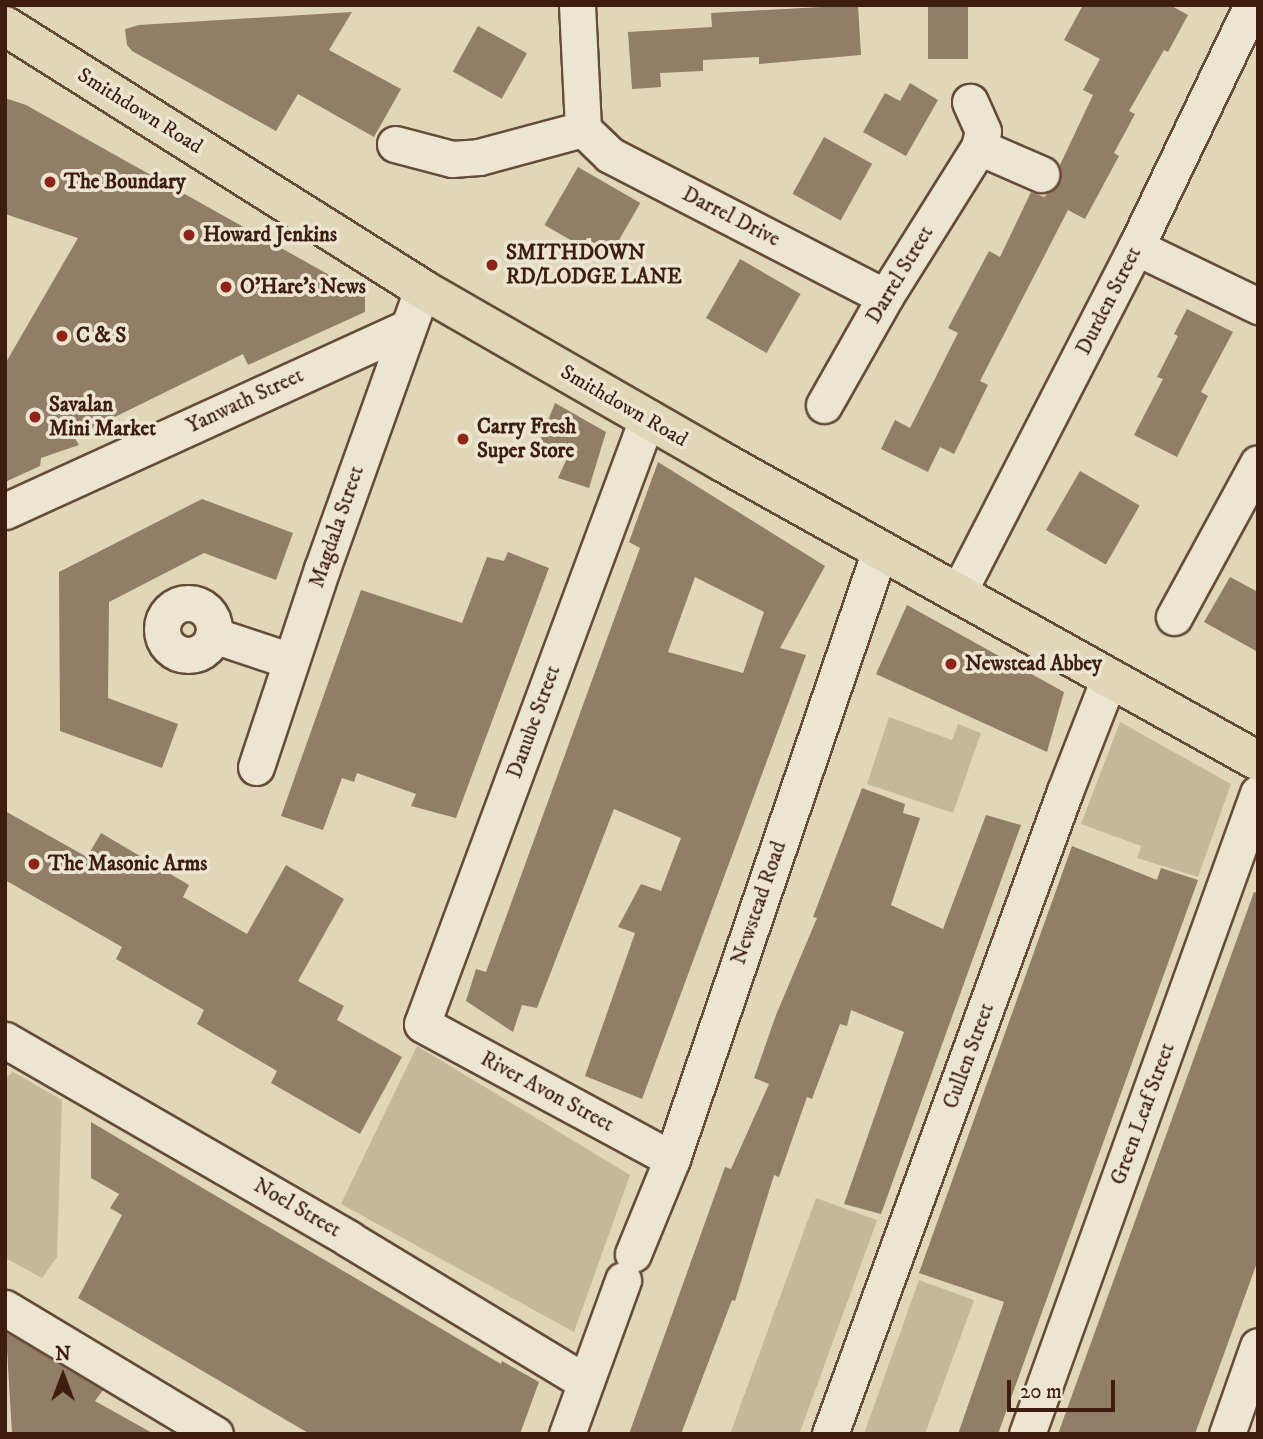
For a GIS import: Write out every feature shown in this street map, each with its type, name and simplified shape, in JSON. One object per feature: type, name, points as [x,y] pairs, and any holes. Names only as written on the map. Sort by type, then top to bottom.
[{"type":"highway","name":"Smithdown Road","points":[[5,26],[422,289],[647,419],[1258,761]]},
{"type":"street","points":[[395,144],[452,159],[479,157],[583,129],[577,5]]},
{"type":"street","name":"Durden Street","points":[[958,593],[1136,247],[1252,5]]},
{"type":"street","points":[[971,102],[983,131],[979,147],[1041,174]]},
{"type":"street","name":"Darrel Drive","points":[[583,129],[610,155],[885,297]]},
{"type":"street","name":"Darrel Street","points":[[824,405],[885,297],[979,147]]},
{"type":"street","points":[[1136,247],[1258,306]]},
{"type":"street","name":"Magdala Street","points":[[256,767],[422,289]]},
{"type":"street","name":"Yanwath Street","points":[[5,511],[408,327]]},
{"type":"street","name":"Danube Street","points":[[422,1024],[647,419]]},
{"type":"street","points":[[1174,617],[1258,463]]},
{"type":"street","name":"Newstead Road","points":[[567,1434],[628,1267],[672,1159],[880,550]]},
{"type":"street","points":[[213,635],[291,661]]},
{"type":"street","name":"Cullen Street","points":[[830,1434],[1065,791],[1109,679]]},
{"type":"street","name":"Green Leaf Street","points":[[1027,1434],[1258,793]]},
{"type":"street","name":"River Avon Street","points":[[422,1024],[672,1159]]},
{"type":"street","name":"Noel Street","points":[[5,1040],[349,1238],[585,1382]]},
{"type":"street","points":[[5,1308],[215,1434]]},
{"type":"street","points":[[1227,1434],[1258,1346]]},
{"type":"shaded area","points":[[889,717],[952,740],[958,724],[981,733],[953,813],[867,784]]},
{"type":"shaded area","points":[[1120,722],[1231,784],[1198,877],[1137,858],[1141,846],[1081,824]]},
{"type":"shaded area","points":[[417,1046],[630,1175],[574,1332],[341,1204]]},
{"type":"shaded area","points":[[13,1072],[62,1100],[57,1257],[42,1278],[7,1259],[5,1078]]},
{"type":"shaded area","points":[[816,1198],[877,1220],[799,1434],[730,1433]]},
{"type":"shaded area","points":[[919,1280],[974,1300],[925,1434],[864,1434]]},
{"type":"building","points":[[858,5],[861,55],[759,64],[759,57],[703,60],[703,71],[660,73],[661,87],[632,89],[628,32],[712,27],[711,13]]},
{"type":"building","points":[[928,5],[968,5],[968,59],[928,59]]},
{"type":"building","points":[[1083,5],[1170,5],[1188,15],[1168,52],[1164,50],[1129,111],[1135,114],[1114,153],[1119,156],[1085,219],[1068,210],[980,381],[988,385],[954,454],[940,447],[928,472],[881,449],[895,420],[910,428],[958,333],[948,328],[989,251],[1000,257],[1031,192],[1044,197],[1059,183],[1059,167],[1093,95],[1083,90],[1100,59],[1064,40]]},
{"type":"building","points":[[352,12],[329,50],[401,89],[374,137],[298,94],[276,131],[132,51],[127,45],[125,29],[139,25]]},
{"type":"building","points":[[478,26],[527,53],[502,99],[453,71]]},
{"type":"building","points":[[910,83],[938,100],[906,156],[863,132],[885,93],[900,101]]},
{"type":"building","points":[[5,98],[26,105],[365,295],[365,312],[248,365],[243,354],[74,437],[79,445],[41,458],[40,466],[5,482],[5,364],[78,238],[5,214]]},
{"type":"building","points":[[824,137],[872,164],[841,221],[792,194]]},
{"type":"building","points":[[578,167],[640,203],[607,261],[544,225]]},
{"type":"building","points":[[740,259],[801,294],[767,353],[706,318]]},
{"type":"building","points":[[1187,309],[1233,332],[1201,392],[1208,396],[1177,457],[1134,435],[1163,379],[1157,377],[1178,336],[1174,334]]},
{"type":"building","points":[[555,403],[606,432],[589,488],[558,478],[568,456],[537,448]]},
{"type":"building","points":[[658,462],[825,566],[780,648],[806,655],[642,1099],[585,1076],[635,933],[618,927],[641,884],[661,891],[681,838],[614,809],[537,1008],[522,1005],[513,1032],[466,1001],[476,969],[486,972],[640,548],[629,542]],"holes":[[[695,577],[764,612],[743,673],[668,652]]]},
{"type":"building","points":[[1080,471],[1140,505],[1106,564],[1046,530]]},
{"type":"building","points":[[202,499],[293,533],[276,580],[204,553],[109,602],[108,698],[178,724],[162,768],[60,731],[59,572]]},
{"type":"building","points":[[508,552],[549,568],[456,818],[411,806],[416,794],[357,773],[354,782],[342,778],[323,830],[281,816],[361,590],[462,623],[487,557],[504,561]]},
{"type":"building","points":[[1230,577],[1258,592],[1258,652],[1204,622]]},
{"type":"building","points":[[907,605],[1064,692],[1047,752],[876,674]]},
{"type":"building","points":[[862,788],[905,804],[903,813],[920,818],[891,905],[943,929],[986,815],[1021,825],[881,1214],[844,1204],[904,1032],[851,1010],[847,1026],[840,1024],[812,1099],[807,1097],[779,1177],[774,1175],[735,1301],[732,1300],[681,1434],[629,1434],[725,1167],[731,1169],[769,1084],[754,1078],[776,1015],[817,918],[813,917]]},
{"type":"building","points":[[5,811],[87,857],[101,833],[189,885],[183,897],[247,934],[286,865],[344,899],[298,981],[344,1006],[337,1020],[402,1057],[360,1134],[271,1083],[277,1071],[197,1024],[204,1010],[116,959],[122,947],[5,880]]},
{"type":"building","points":[[1072,846],[1157,880],[1161,868],[1198,880],[998,1434],[958,1434],[1004,1302],[919,1273]]},
{"type":"building","points":[[1254,892],[1258,893],[1258,1260],[1195,1434],[1058,1434]]},
{"type":"building","points":[[91,1122],[501,1364],[502,1361],[539,1382],[520,1434],[310,1434],[78,1298],[122,1215],[110,1208],[119,1194],[91,1178]]},
{"type":"building","points":[[6,1332],[103,1390],[95,1401],[154,1434],[12,1434]]},
{"type":"place","name":"The Boundary","points":[[50,182]]},
{"type":"place","name":"Howard Jenkins","points":[[189,235]]},
{"type":"place","name":"SMITHDOWN RD/LODGE LANE","points":[[492,265]]},
{"type":"place","name":"O'Hare's News","points":[[226,287]]},
{"type":"place","name":"C & S","points":[[62,336]]},
{"type":"place","name":"Savalan Mini Market","points":[[35,417]]},
{"type":"place","name":"Carry Fresh Super Store","points":[[463,439]]},
{"type":"place","name":"Newstead Abbey","points":[[951,664]]},
{"type":"place","name":"The Masonic Arms","points":[[34,864]]}]
